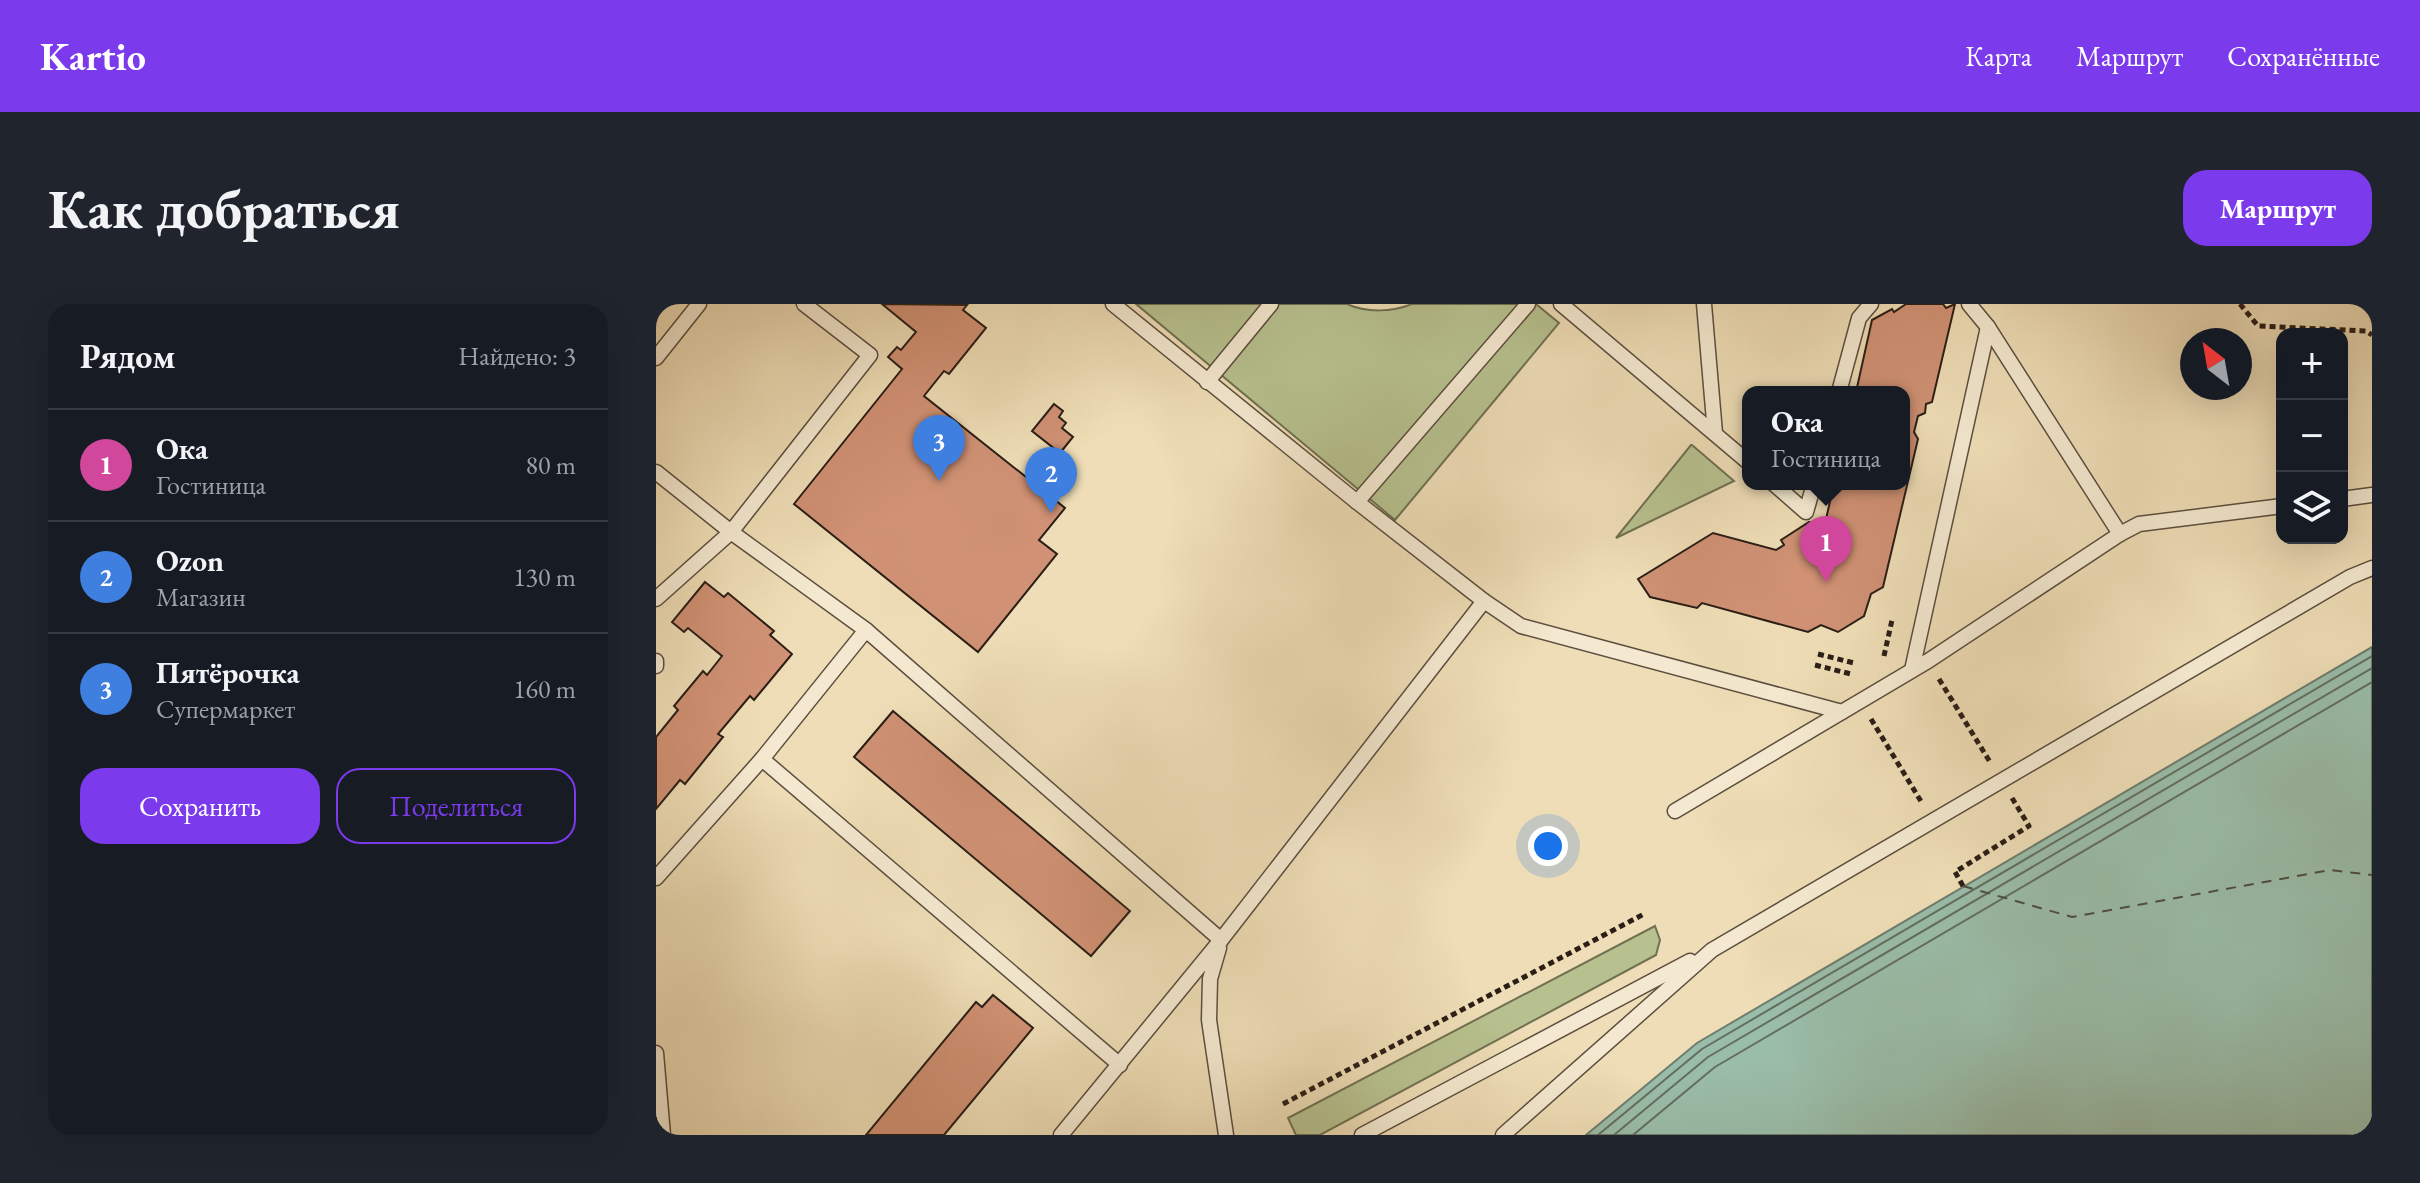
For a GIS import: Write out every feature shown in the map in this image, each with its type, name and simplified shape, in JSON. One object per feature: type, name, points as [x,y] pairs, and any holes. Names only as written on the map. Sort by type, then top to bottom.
[{"type":"lane","points":[[656,358],[699,304]]},
{"type":"lane","points":[[656,599],[731,532],[870,355],[804,304]]},
{"type":"lane","points":[[1113,304],[1357,502],[1521,626],[1842,712]]},
{"type":"lane","points":[[1207,382],[1271,304]]},
{"type":"lane","points":[[1357,502],[1528,304]]},
{"type":"lane","points":[[1561,304],[1742,457]]},
{"type":"lane","points":[[1704,304],[1715,433]]},
{"type":"lane","points":[[1841,386],[1859,318],[1871,304]]},
{"type":"lane","points":[[1969,304],[1988,327],[2120,534]]},
{"type":"lane","points":[[1912,670],[1988,327]]},
{"type":"lane","points":[[656,472],[731,532],[866,630],[1221,940]]},
{"type":"lane","points":[[1781,490],[1806,512],[1812,490]]},
{"type":"lane","points":[[2348,498],[2372,495]]},
{"type":"lane","points":[[1675,811],[1928,661],[2139,524],[2276,507]]},
{"type":"lane","points":[[1362,1135],[1712,950],[2350,577],[2372,568]]},
{"type":"lane","points":[[1061,1135],[1221,940],[1484,601]]},
{"type":"lane","points":[[656,878],[762,759],[866,630]]},
{"type":"lane","points":[[762,759],[1120,1065]]},
{"type":"lane","points":[[1221,940],[1210,979],[1209,1020],[1226,1135]]},
{"type":"lane","points":[[1503,1135],[1712,950]]},
{"type":"lane","points":[[656,1053],[663,1135]]},
{"type":"path","points":[[2240,304],[2258,326],[2366,331],[2372,335]]},
{"type":"path","points":[[1884,656],[1892,620]]},
{"type":"path","points":[[1818,654],[1854,663]]},
{"type":"path","points":[[1928,661],[2029,826],[1955,872],[1963,886]]},
{"type":"path","points":[[1815,665],[1851,674]]},
{"type":"path","points":[[1860,701],[1932,820]]},
{"type":"path","points":[[1283,1104],[1644,914]]},
{"type":"shaded area","points":[[1136,304],[1347,304],[1380,310],[1412,304],[1536,304],[1559,323],[1395,520]]},
{"type":"shaded area","points":[[1691,445],[1734,481],[1616,538]]},
{"type":"shaded area","points":[[1655,926],[1660,940],[1656,955],[1320,1135],[1296,1135],[1288,1118]]},
{"type":"water","points":[[2372,647],[2372,1135],[1586,1135],[1697,1043]]},
{"type":"building","points":[[882,304],[967,305],[963,310],[986,328],[949,374],[944,371],[924,396],[1065,508],[1039,540],[1057,554],[978,652],[794,504],[902,369],[888,357],[897,347],[901,350],[916,332]]},
{"type":"building","points":[[1906,304],[1943,304],[1946,308],[1955,304],[1932,402],[1926,404],[1925,413],[1918,416],[1914,432],[1918,439],[1910,473],[1910,386],[1857,386],[1872,320],[1892,309],[1894,312]]},
{"type":"building","points":[[1054,404],[1063,411],[1059,417],[1066,423],[1062,428],[1073,437],[1060,453],[1032,431]]},
{"type":"building","points":[[1833,490],[1906,490],[1883,587],[1871,594],[1864,616],[1838,632],[1821,625],[1808,632],[1702,603],[1697,608],[1650,597],[1638,579],[1713,533],[1776,550],[1784,545],[1781,540],[1809,522],[1820,523],[1826,519]]},
{"type":"building","points":[[705,582],[724,597],[728,593],[774,631],[770,635],[792,654],[754,700],[750,696],[718,734],[723,737],[685,784],[680,780],[656,809],[656,737],[678,710],[674,706],[703,671],[707,675],[722,656],[688,628],[684,632],[672,622]]},
{"type":"building","points":[[893,711],[1130,911],[1091,956],[854,757]]},
{"type":"building","points":[[993,995],[1033,1028],[944,1135],[866,1135],[976,1002],[982,1007]]},
{"type":"ferry route","points":[[1963,886],[2072,917],[2330,870],[2372,875]]},
{"type":"place","name":"Пятёрочка","points":[[939,481]]},
{"type":"place","name":"Ozon","points":[[1051,513]]},
{"type":"place","name":"Ока","points":[[1826,582]]}]
